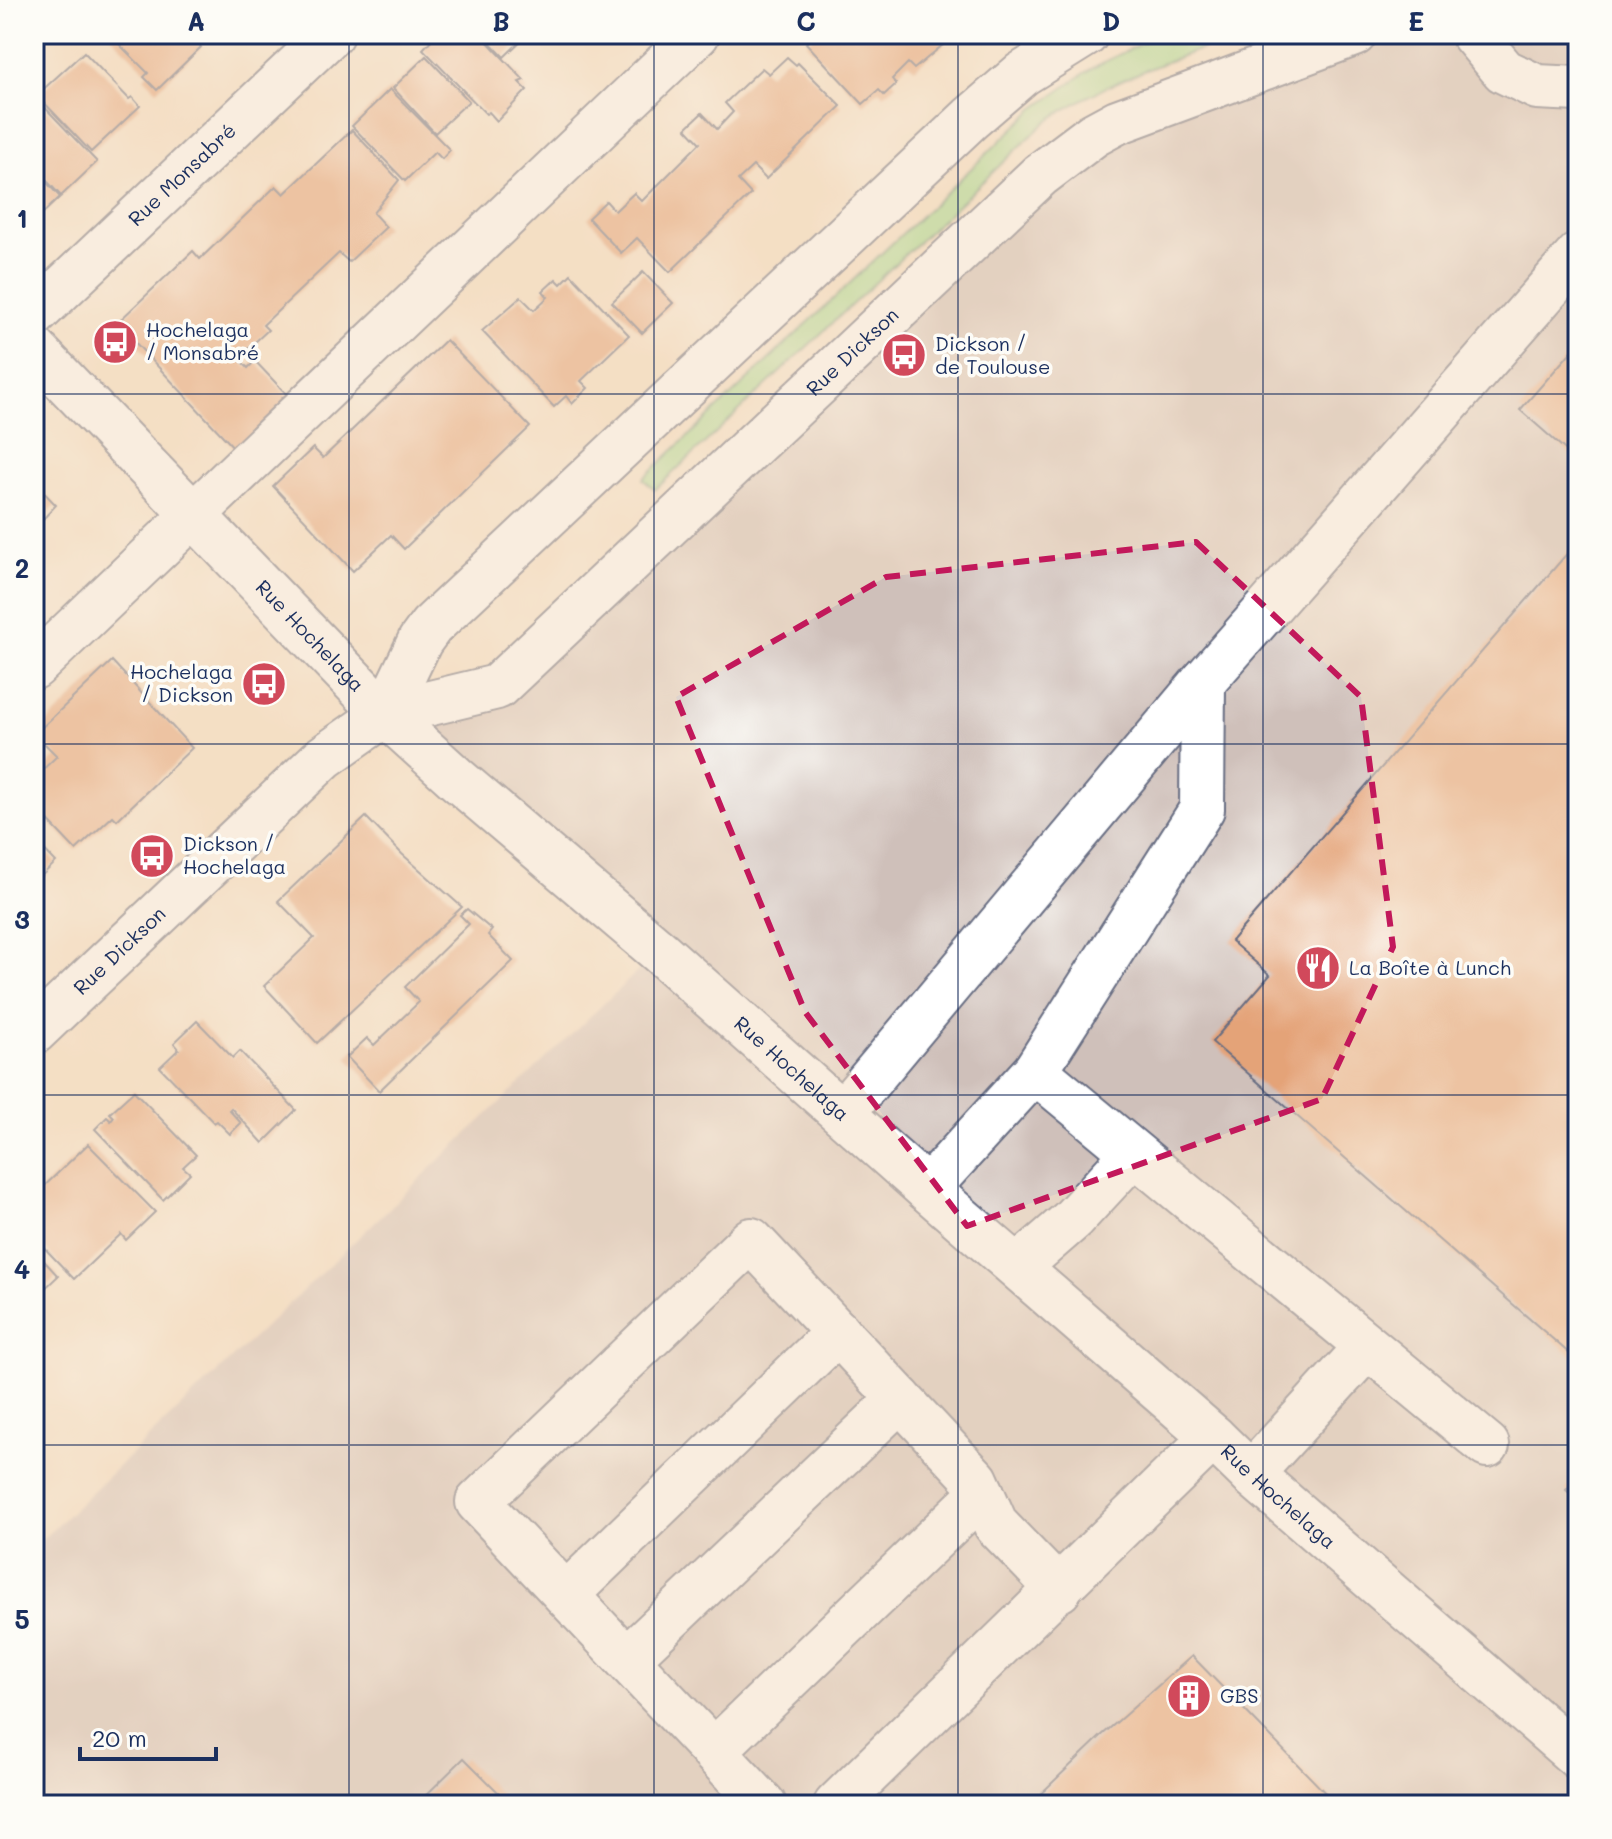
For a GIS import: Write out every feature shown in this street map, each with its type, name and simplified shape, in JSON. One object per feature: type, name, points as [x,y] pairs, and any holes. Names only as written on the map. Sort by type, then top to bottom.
[{"type":"main road","name":"Rue Monsabré","points":[[34,315],[331,34]]},
{"type":"main road","points":[[34,667],[697,34]]},
{"type":"main road","name":"Rue Dickson","points":[[385,714],[420,641],[431,626],[971,118],[1022,74],[1086,34]]},
{"type":"main road","name":"Rue Dickson","points":[[34,1032],[309,770],[385,714],[497,687],[1040,175],[1093,135],[1117,122],[1354,34]]},
{"type":"main road","points":[[1473,34],[1504,71],[1537,87],[1578,89]]},
{"type":"main road","points":[[842,1113],[1203,682],[1578,255]]},
{"type":"main road","name":"Rue Hochelaga","points":[[34,349],[385,714],[1578,1757]]},
{"type":"main road","points":[[927,1189],[1035,1071],[1202,809],[1203,682]]},
{"type":"main road","points":[[1035,1071],[1487,1445]]},
{"type":"main road","points":[[1018,1267],[1072,1220],[1133,1154]]},
{"type":"main road","points":[[764,1805],[478,1502],[751,1240],[976,1480],[996,1525],[1059,1590]]},
{"type":"main road","points":[[566,1595],[838,1332]]},
{"type":"main road","points":[[1251,1474],[1367,1347]]},
{"type":"main road","points":[[627,1659],[900,1399]]},
{"type":"main road","points":[[836,1805],[1213,1437]]},
{"type":"main road","points":[[714,1751],[982,1493]]},
{"type":"highlighted area","points":[[1196,542],[1361,697],[1393,947],[1322,1099],[967,1226],[805,1012],[676,697],[886,577]]},
{"type":"shaded area","points":[[1354,34],[1578,34],[1578,1805],[34,1805],[34,1547],[659,951],[385,714],[477,693],[1040,175]]},
{"type":"green space","points":[[1160,34],[1243,34],[1117,82],[1047,121],[655,490],[643,479],[1034,109],[1092,68]]},
{"type":"building","points":[[109,34],[192,34],[201,47],[157,90],[144,77],[148,73]]},
{"type":"building","points":[[431,34],[480,34],[524,80],[519,82],[527,90],[497,121],[489,112],[486,114],[423,49],[434,37]]},
{"type":"building","points":[[482,34],[528,34],[504,57]]},
{"type":"building","points":[[812,34],[951,34],[944,44],[914,69],[908,63],[892,79],[896,84],[884,95],[879,90],[863,104],[806,43],[814,36]]},
{"type":"building","points":[[84,52],[129,99],[132,97],[140,106],[91,152],[37,95]]},
{"type":"building","points":[[426,56],[469,101],[435,133],[393,88]]},
{"type":"building","points":[[787,57],[796,65],[798,63],[841,106],[766,179],[753,166],[738,180],[751,194],[670,272],[637,238],[621,253],[588,218],[606,201],[615,211],[634,193],[642,201],[700,143],[686,128],[702,113],[717,129],[733,112],[725,103],[762,68],[769,74]]},
{"type":"building","points":[[390,89],[450,150],[442,159],[435,152],[405,181],[352,126]]},
{"type":"building","points":[[34,96],[97,162],[61,196],[34,167]]},
{"type":"building","points":[[352,130],[399,180],[373,213],[386,227],[349,262],[339,253],[263,325],[268,330],[238,358],[248,368],[255,361],[292,400],[237,451],[117,323],[193,251],[200,259],[276,186],[284,194]]},
{"type":"building","points":[[34,169],[60,197],[34,222]]},
{"type":"building","points":[[643,272],[673,303],[642,333],[612,302]]},
{"type":"building","points":[[571,274],[629,335],[581,381],[588,388],[572,404],[566,396],[554,407],[482,331],[521,297],[534,310],[548,297],[543,291],[556,279],[561,284]]},
{"type":"building","points":[[446,340],[530,427],[404,549],[391,535],[353,571],[273,486],[313,448],[323,458]]},
{"type":"building","points":[[1578,344],[1578,461],[1520,410]]},
{"type":"building","points":[[34,482],[56,505],[34,529]]},
{"type":"building","points":[[1578,541],[1578,1361],[1212,1042],[1270,975],[1231,941]]},
{"type":"building","points":[[112,661],[192,748],[117,820],[113,816],[76,850],[34,806],[34,778],[57,756],[35,734]]},
{"type":"building","points":[[366,817],[462,907],[317,1043],[264,986],[314,938],[278,901]]},
{"type":"building","points":[[34,839],[56,862],[34,883]]},
{"type":"building","points":[[467,909],[492,930],[488,935],[513,961],[379,1091],[347,1057],[367,1038],[374,1045],[419,1002],[405,987],[469,924],[460,915]]},
{"type":"building","points":[[197,1021],[233,1058],[240,1051],[296,1110],[263,1143],[231,1108],[229,1110],[241,1123],[230,1134],[217,1121],[214,1123],[160,1067],[179,1049],[174,1043]]},
{"type":"building","points":[[134,1091],[196,1155],[183,1167],[190,1173],[163,1200],[95,1129],[107,1117],[111,1121],[114,1117],[110,1113]]},
{"type":"building","points":[[88,1144],[155,1212],[126,1240],[121,1234],[74,1279],[34,1237],[34,1196]]},
{"type":"building","points":[[34,1250],[58,1276],[34,1299]]},
{"type":"building","points":[[1578,1477],[1578,1501],[1566,1490]]},
{"type":"building","name":"GBS","points":[[1192,1656],[1337,1805],[1029,1805],[1101,1736]]},
{"type":"building","points":[[464,1758],[511,1805],[418,1803]]},
{"type":"place","name":"Hochelaga / Monsabré","points":[[115,342]]},
{"type":"place","name":"Dickson / de Toulouse","points":[[904,355]]},
{"type":"place","name":"Hochelaga / Dickson","points":[[264,684]]},
{"type":"place","name":"Dickson / Hochelaga","points":[[152,856]]},
{"type":"place","name":"La Boîte à Lunch","points":[[1318,968]]},
{"type":"place","name":"GBS","points":[[1189,1696]]}]
